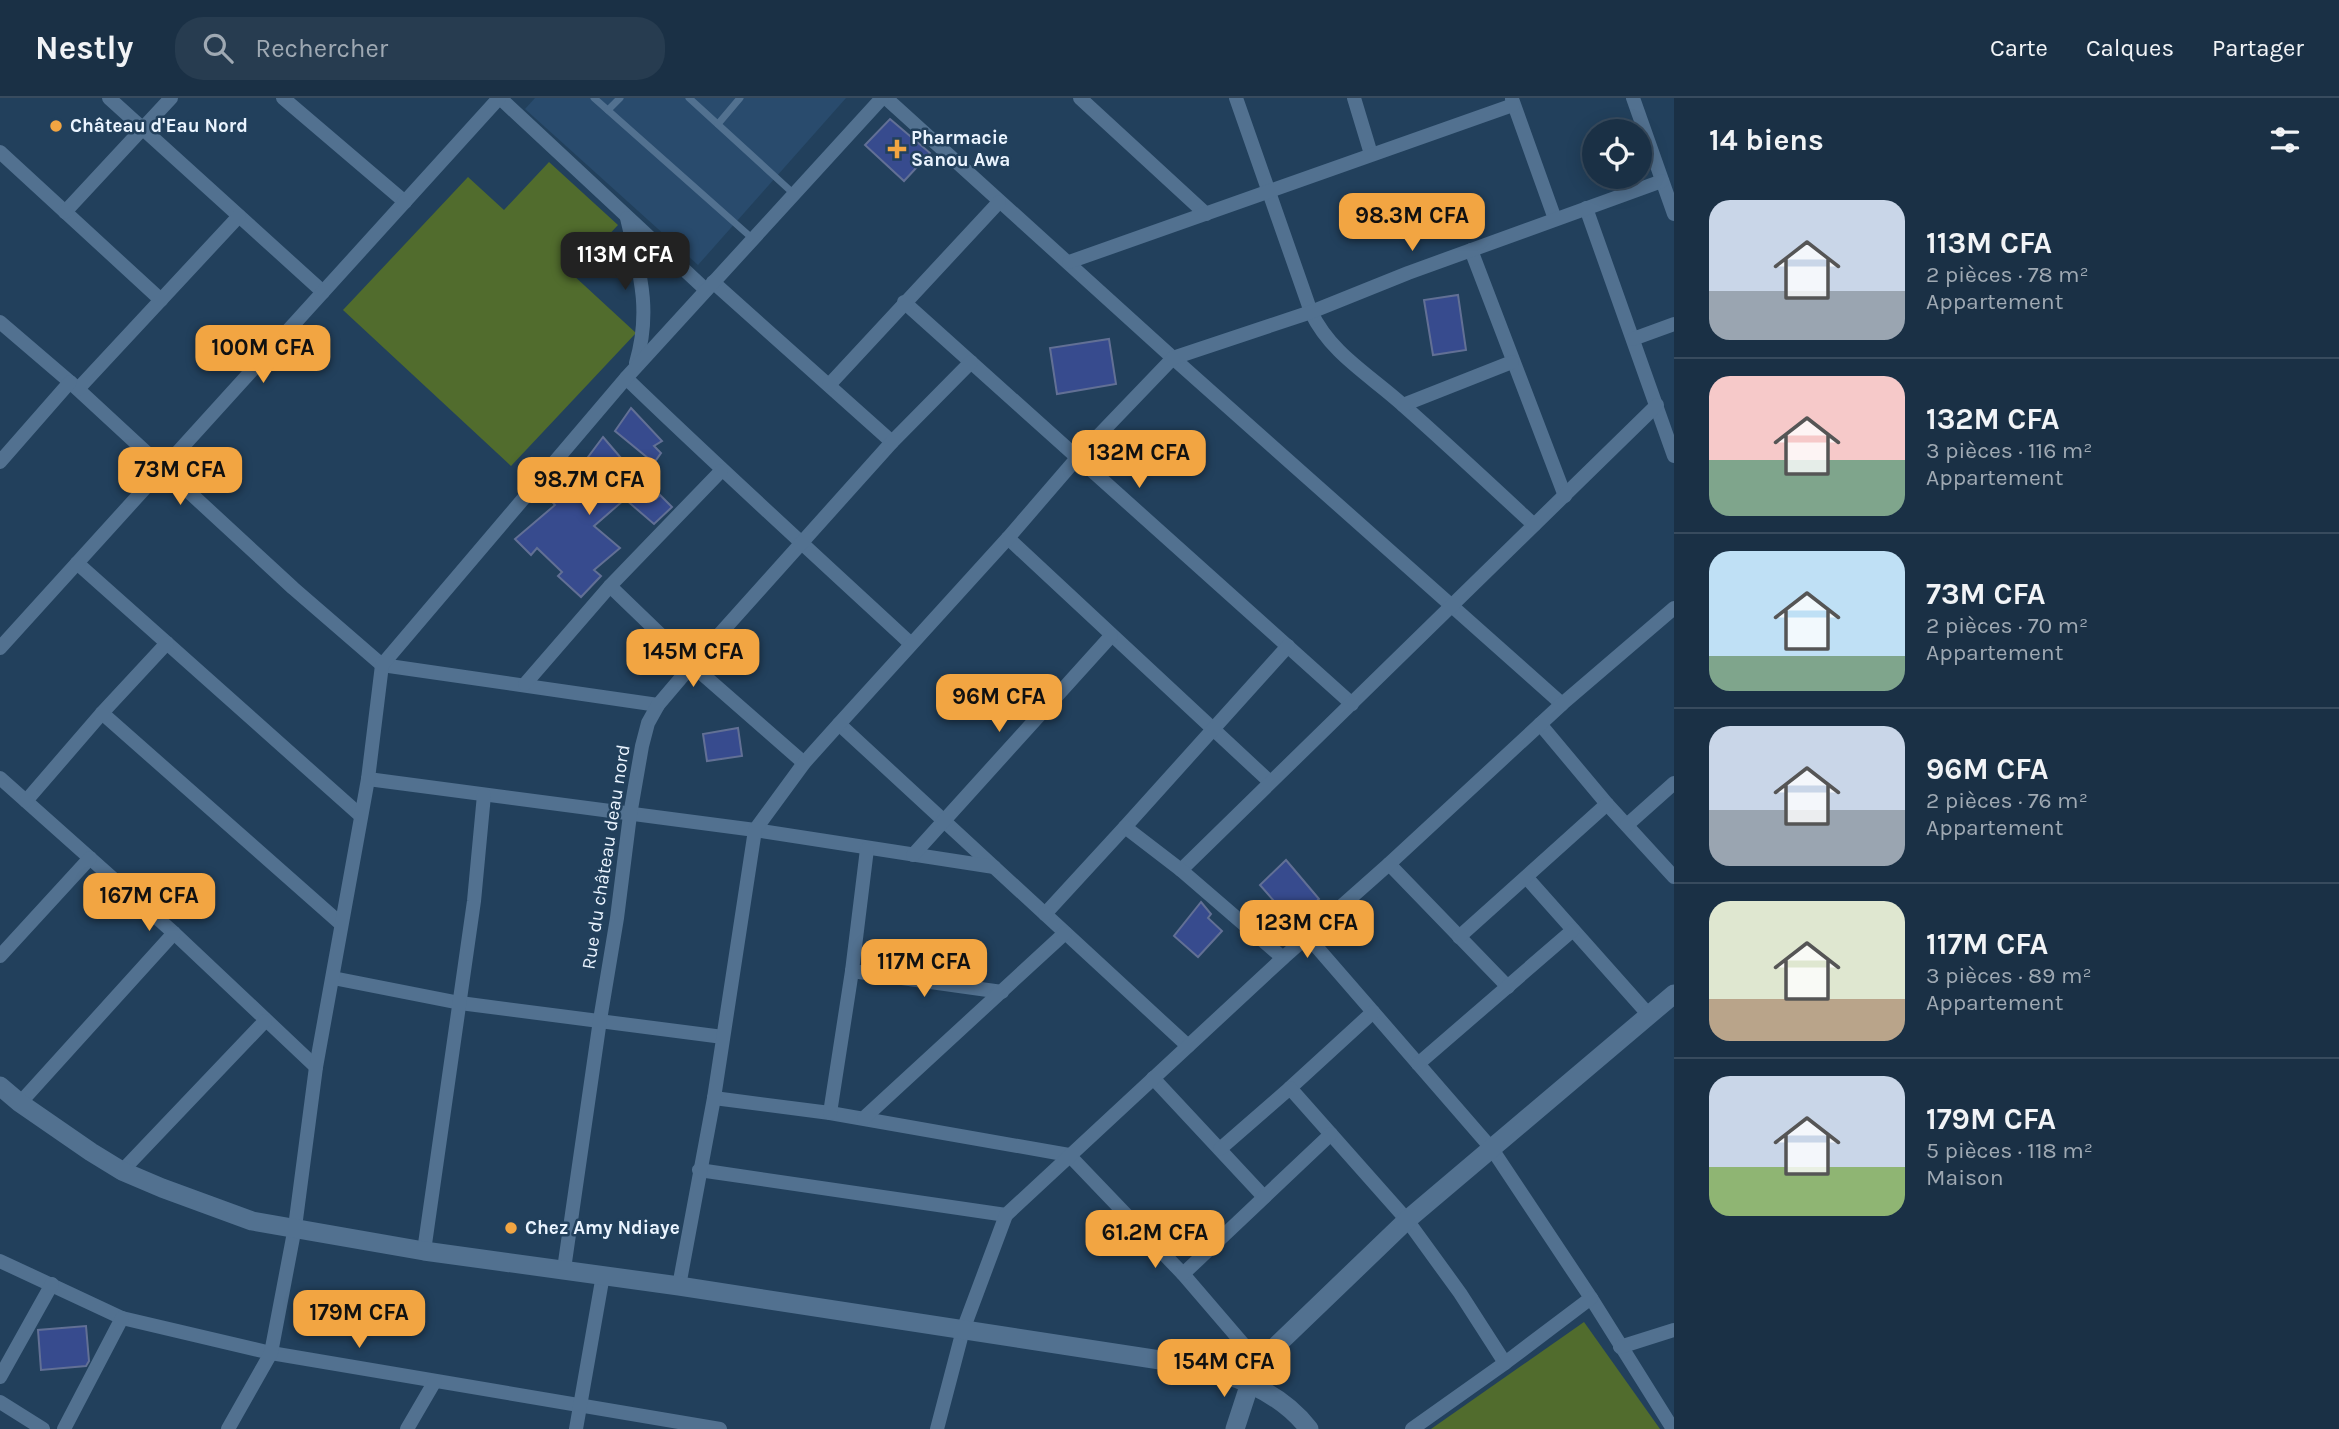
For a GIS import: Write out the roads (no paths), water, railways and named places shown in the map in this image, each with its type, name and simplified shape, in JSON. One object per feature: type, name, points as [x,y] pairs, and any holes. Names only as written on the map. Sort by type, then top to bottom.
[{"type":"main road","points":[[1235,1429],[1250,1383],[1277,1345],[1407,1220],[1674,994]]},
{"type":"main road","points":[[0,1086],[20,1103],[122,1171],[252,1221],[424,1251],[565,1269],[1186,1364],[1216,1370],[1250,1383],[1279,1400],[1309,1429]]},
{"type":"street","points":[[109,98],[323,292]]},
{"type":"street","points":[[65,212],[171,98]]},
{"type":"street","points":[[283,98],[405,202]]},
{"type":"street","points":[[3,639],[77,563],[499,98],[627,216],[829,385],[892,442]]},
{"type":"street","points":[[228,1429],[271,1353],[295,1227],[316,1067],[368,779],[382,665],[630,373],[884,98],[1562,704]]},
{"type":"street","points":[[1080,98],[1206,214]]},
{"type":"street","points":[[1236,98],[1320,332],[1332,346],[1403,405],[1534,525]]},
{"type":"street","points":[[1354,98],[1371,155]]},
{"type":"street","points":[[1633,98],[1674,214]]},
{"type":"street","points":[[1069,262],[1512,102],[1555,219]]},
{"type":"street","points":[[0,152],[161,300]]},
{"type":"street","points":[[679,1286],[714,1098],[755,830],[804,763],[910,643],[1008,538],[1076,458],[1173,358],[1311,312],[1471,250],[1662,181]]},
{"type":"street","points":[[829,385],[999,202]]},
{"type":"street","points":[[1586,208],[1673,452]]},
{"type":"street","points":[[0,462],[161,300],[239,216]]},
{"type":"street","points":[[627,216],[641,277],[645,319],[642,343],[630,373]]},
{"type":"street","points":[[1471,250],[1564,496]]},
{"type":"street","points":[[904,302],[1352,704]]},
{"type":"street","points":[[0,323],[74,385],[293,589],[382,665],[658,705]]},
{"type":"street","points":[[1633,339],[1674,324]]},
{"type":"street","name":"Rue du château deau nord","points":[[565,1269],[630,815],[648,723],[658,705],[692,665],[892,442],[971,362]]},
{"type":"street","points":[[1403,405],[1512,362]]},
{"type":"street","points":[[630,373],[721,471],[803,542],[910,643]]},
{"type":"street","points":[[1181,870],[1657,405]]},
{"type":"street","points":[[525,684],[610,586],[721,471]]},
{"type":"street","points":[[1008,538],[1270,782]]},
{"type":"street","points":[[77,563],[361,817]]},
{"type":"street","points":[[610,586],[692,665],[804,763]]},
{"type":"street","points":[[937,1429],[963,1330],[1006,1215],[1562,704],[1674,608]]},
{"type":"street","points":[[913,855],[1111,636]]},
{"type":"street","points":[[26,801],[167,643]]},
{"type":"street","points":[[1045,914],[1288,646]]},
{"type":"street","points":[[102,713],[341,924]]},
{"type":"street","points":[[839,723],[1188,1046]]},
{"type":"street","points":[[1540,724],[1607,804],[1674,877]]},
{"type":"street","points":[[0,778],[174,933],[316,1067]]},
{"type":"street","points":[[368,779],[755,830],[994,867]]},
{"type":"street","points":[[1627,825],[1674,783]]},
{"type":"street","points":[[424,1251],[474,901],[484,795]]},
{"type":"street","points":[[1459,937],[1607,804]]},
{"type":"street","points":[[1125,827],[1181,870],[1283,958]]},
{"type":"street","points":[[830,1113],[867,849]]},
{"type":"street","points":[[0,956],[90,858]]},
{"type":"street","points":[[1389,864],[1508,987]]},
{"type":"street","points":[[1527,878],[1648,1014]]},
{"type":"street","points":[[1418,1064],[1573,930]]},
{"type":"street","points":[[20,1103],[174,933]]},
{"type":"street","points":[[864,1118],[1065,933]]},
{"type":"street","points":[[1308,937],[1492,1149],[1591,1298],[1673,1429]]},
{"type":"street","points":[[852,971],[1002,992]]},
{"type":"street","points":[[333,978],[460,1003],[723,1037]]},
{"type":"street","points":[[1220,1149],[1373,1012]]},
{"type":"street","points":[[122,1171],[265,1021]]},
{"type":"street","points":[[1153,1078],[1264,1197]]},
{"type":"street","points":[[1290,1088],[1407,1220],[1460,1293],[1505,1363]]},
{"type":"street","points":[[714,1098],[864,1118],[1069,1155],[1183,1274],[1262,1366]]},
{"type":"street","points":[[1183,1274],[1331,1134]]},
{"type":"street","points":[[699,1170],[1006,1215]]},
{"type":"street","points":[[0,1261],[122,1318],[271,1353],[720,1429]]},
{"type":"street","points":[[576,1429],[603,1275]]},
{"type":"street","points":[[0,1377],[52,1284]]},
{"type":"street","points":[[1412,1429],[1591,1298]]},
{"type":"street","points":[[64,1429],[122,1318]]},
{"type":"street","points":[[1620,1347],[1674,1330]]},
{"type":"street","points":[[407,1429],[435,1381]]},
{"type":"street","points":[[0,1402],[43,1429]]},
{"type":"lane","points":[[594,98],[753,239]]},
{"type":"lane","points":[[608,110],[620,98]]},
{"type":"lane","points":[[689,98],[794,194]]},
{"type":"lane","points":[[718,124],[740,98]]},
{"type":"place","name":"Château d'Eau Nord","points":[[56,126]]},
{"type":"place","name":"Pharmacie Sanou Awa","points":[[897,149]]},
{"type":"place","name":"Chez Amy Ndiaye","points":[[511,1228]]}]
